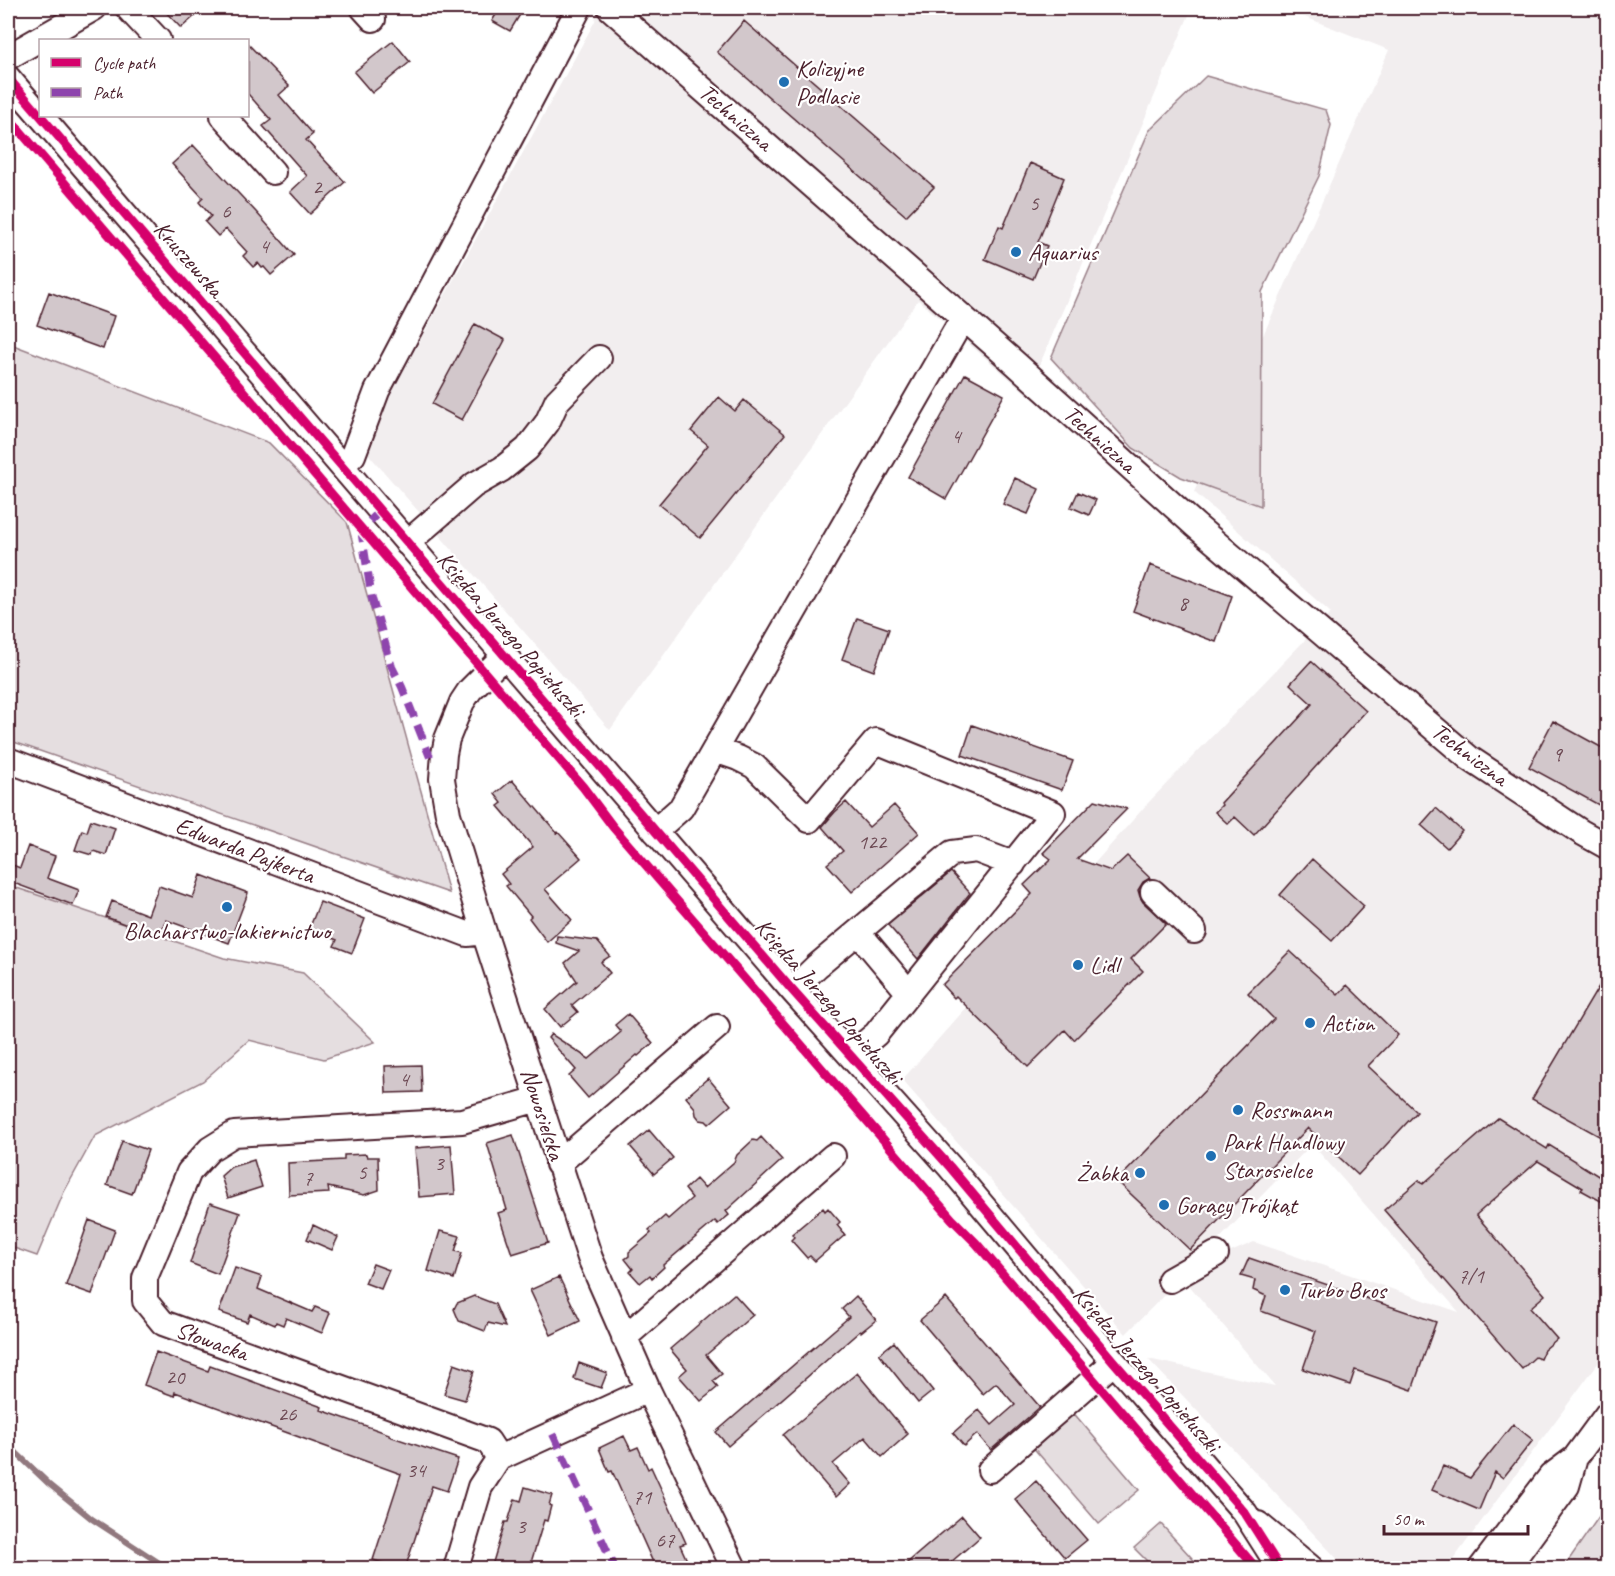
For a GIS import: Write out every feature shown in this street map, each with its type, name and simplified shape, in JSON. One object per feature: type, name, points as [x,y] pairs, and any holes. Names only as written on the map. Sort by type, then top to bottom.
[{"type":"street","points":[[40,39],[94,8]]},
{"type":"street","points":[[129,8],[157,39]]},
{"type":"street","points":[[342,466],[353,455],[377,391],[579,8]]},
{"type":"street","name":"Techniczna","points":[[610,8],[1196,526],[1469,758],[1581,832],[1608,847]]},
{"type":"street","points":[[8,57],[39,39]]},
{"type":"street","name":"Kruszewska","points":[[8,78],[39,114]]},
{"type":"street","name":"Kruszewska","points":[[42,117],[342,466]]},
{"type":"street","points":[[225,117],[273,172]]},
{"type":"street","points":[[655,831],[681,808],[963,318]]},
{"type":"street","points":[[407,543],[474,485],[502,469],[527,449],[548,423],[557,401],[599,358]]},
{"type":"street","name":"Księdza Jerzego Popiełuszki","points":[[342,466],[792,990],[950,1167],[1245,1513],[1311,1569]]},
{"type":"street","name":"Nowosielska","points":[[504,656],[470,690],[462,702],[447,739],[442,769],[448,814],[558,1164],[590,1258],[648,1390],[734,1569]]},
{"type":"street","points":[[715,750],[754,766],[809,820],[876,741],[1053,813],[876,1034],[851,1055]]},
{"type":"street","name":"Edwarda Pajkerta","points":[[8,760],[467,934],[484,932]]},
{"type":"street","points":[[792,990],[952,853],[976,850],[1013,864]]},
{"type":"street","points":[[1153,892],[1194,931]]},
{"type":"street","points":[[858,932],[909,993]]},
{"type":"street","points":[[558,1164],[717,1027]]},
{"type":"street","name":"Słowacka","points":[[499,1458],[488,1441],[163,1323],[145,1301],[145,1278],[189,1172],[210,1149],[234,1134],[462,1121],[538,1099]]},
{"type":"street","points":[[624,1338],[833,1156]]},
{"type":"street","points":[[1170,1280],[1216,1254]]},
{"type":"street","points":[[990,1470],[1114,1362]]},
{"type":"street","points":[[456,1569],[480,1487],[499,1458],[648,1390]]},
{"type":"street","points":[[1481,1569],[1551,1476],[1575,1458],[1608,1413]]},
{"type":"street","points":[[1508,1569],[1567,1486],[1575,1458]]},
{"type":"street","name":"Księdza Jerzego Popiełuszki","points":[[1245,1513],[1280,1569]]},
{"type":"shaded area","points":[[597,8],[1192,8],[1027,394],[918,300],[610,730],[362,447],[595,21]]},
{"type":"shaded area","points":[[1282,8],[1607,8],[1607,1351],[1447,1568],[1346,1568],[1148,1359],[1275,1386],[1182,1277],[1126,1334],[902,1080],[1148,803],[1331,613],[1194,492],[1389,50]],"holes":[[[1312,1144],[1459,1312],[1254,1242],[1189,1270]]]},
{"type":"shaded area","points":[[1206,76],[1326,110],[1331,125],[1319,176],[1262,292],[1261,506],[1181,477],[1133,448],[1051,358],[1149,131]]},
{"type":"shaded area","points":[[8,343],[269,443],[347,522],[449,893],[8,740]]},
{"type":"shaded area","points":[[8,885],[224,958],[303,973],[375,1042],[324,1059],[249,1040],[203,1081],[95,1136],[64,1192],[37,1256],[8,1246]]},
{"type":"shaded area","points":[[1071,1410],[1139,1490],[1099,1524],[1031,1445]]},
{"type":"shaded area","points":[[1607,1505],[1607,1568],[1563,1568]]},
{"type":"shaded area","points":[[1161,1524],[1201,1568],[1154,1568],[1134,1548]]},
{"type":"building","points":[[162,8],[204,8],[181,28]]},
{"type":"building","points":[[500,8],[524,8],[510,31],[492,21]]},
{"type":"building","points":[[744,21],[934,187],[906,216],[717,52]]},
{"type":"building","points":[[393,41],[410,62],[372,93],[354,72]]},
{"type":"building","points":[[249,45],[289,86],[279,95],[313,134],[306,140],[345,182],[310,214],[290,192],[307,176],[263,126],[271,120],[249,95]]},
{"type":"building","points":[[193,145],[294,255],[271,275],[258,263],[253,267],[243,256],[247,252],[226,229],[218,236],[205,222],[211,216],[199,202],[203,198],[172,164]]},
{"type":"building","points":[[1030,163],[1064,178],[1038,242],[1047,246],[1033,279],[985,259],[999,226],[1003,228]]},
{"type":"building","points":[[49,292],[114,316],[103,349],[37,325]]},
{"type":"building","points":[[475,324],[505,340],[462,420],[432,404]]},
{"type":"building","points":[[965,374],[1004,395],[946,499],[908,477]]},
{"type":"building","points":[[719,397],[735,411],[744,400],[785,434],[700,538],[659,504],[708,445],[691,431]]},
{"type":"building","points":[[1015,478],[1039,489],[1028,514],[1003,504]]},
{"type":"building","points":[[1078,492],[1096,500],[1089,515],[1071,507]]},
{"type":"building","points":[[1150,565],[1232,596],[1216,642],[1133,611]]},
{"type":"building","points":[[857,618],[889,629],[874,671],[842,659]]},
{"type":"building","points":[[1311,661],[1366,711],[1254,835],[1235,817],[1228,824],[1215,812],[1312,704],[1290,684]]},
{"type":"building","points":[[1553,721],[1608,751],[1608,810],[1529,767]]},
{"type":"building","points":[[972,725],[1073,761],[1062,790],[962,755]]},
{"type":"building","points":[[512,780],[581,858],[545,889],[572,920],[547,942],[529,918],[531,916],[506,886],[509,884],[501,874],[533,847],[498,806],[502,803],[495,794]]},
{"type":"building","name":"Lidl","points":[[1095,800],[1127,809],[1077,859],[1111,871],[1127,856],[1150,878],[1143,882],[1138,890],[1140,897],[1166,924],[1131,959],[1143,971],[1074,1040],[1065,1030],[1028,1067],[942,985],[1032,894],[1024,885],[1051,859],[1043,853]]},
{"type":"building","points":[[846,802],[869,827],[894,805],[919,833],[852,892],[827,864],[843,851],[822,827]]},
{"type":"building","points":[[1436,808],[1462,831],[1447,848],[1421,825]]},
{"type":"building","points":[[91,820],[115,828],[106,855],[93,851],[92,855],[75,850],[82,830],[87,832]]},
{"type":"building","points":[[28,846],[55,856],[47,878],[79,890],[73,905],[8,881],[8,863],[20,868]]},
{"type":"building","points":[[1312,859],[1364,906],[1332,941],[1280,895]]},
{"type":"building","points":[[951,872],[970,893],[918,959],[888,925]]},
{"type":"building","points":[[201,875],[248,893],[229,943],[166,920],[159,937],[106,917],[112,901],[148,915],[159,886],[193,898]]},
{"type":"building","points":[[320,902],[365,919],[352,953],[334,946],[337,940],[309,929]]},
{"type":"building","points":[[557,936],[597,941],[610,956],[601,962],[610,973],[572,1005],[578,1012],[560,1027],[545,1009],[577,981],[565,963],[579,951],[556,943]]},
{"type":"building","points":[[1290,951],[1338,995],[1347,985],[1398,1035],[1368,1066],[1417,1112],[1358,1175],[1308,1128],[1190,1250],[1117,1181],[1274,1019],[1248,993]]},
{"type":"building","points":[[1608,971],[1608,1141],[1532,1099]]},
{"type":"building","points":[[628,1014],[653,1043],[588,1098],[569,1076],[576,1070],[548,1038],[551,1034],[589,1059],[621,1032],[615,1025]]},
{"type":"building","points":[[421,1065],[422,1092],[386,1093],[385,1066]]},
{"type":"building","points":[[708,1078],[731,1105],[709,1124],[700,1120],[695,1108],[686,1097]]},
{"type":"building","points":[[1498,1118],[1547,1149],[1549,1145],[1608,1182],[1608,1205],[1538,1161],[1476,1215],[1545,1295],[1530,1308],[1557,1339],[1544,1350],[1540,1359],[1535,1357],[1522,1369],[1384,1210],[1419,1180],[1423,1184]]},
{"type":"building","points":[[649,1130],[673,1158],[654,1174],[630,1146]]},
{"type":"building","points":[[513,1135],[548,1243],[512,1254],[498,1213],[507,1210],[487,1143]]},
{"type":"building","points":[[761,1137],[782,1160],[726,1211],[729,1215],[718,1224],[715,1221],[663,1265],[664,1267],[652,1278],[650,1275],[640,1283],[630,1272],[633,1269],[625,1259],[629,1256],[629,1252],[651,1233],[649,1230],[665,1216],[668,1219],[692,1198],[685,1189],[696,1179],[704,1188],[734,1162],[737,1155],[753,1140],[757,1141]]},
{"type":"building","points":[[122,1141],[148,1150],[132,1194],[107,1185]]},
{"type":"building","points":[[451,1145],[455,1194],[419,1197],[415,1148]]},
{"type":"building","points":[[366,1154],[367,1157],[378,1157],[379,1190],[364,1195],[328,1187],[329,1193],[289,1195],[288,1163],[344,1160],[344,1155]]},
{"type":"building","points":[[254,1160],[262,1187],[228,1198],[221,1176],[231,1167]]},
{"type":"building","points":[[210,1203],[240,1213],[218,1274],[190,1263]]},
{"type":"building","points":[[823,1208],[825,1211],[828,1208],[840,1222],[837,1225],[845,1235],[815,1261],[810,1256],[807,1258],[791,1240],[794,1237],[792,1234]]},
{"type":"building","points":[[89,1220],[115,1230],[92,1294],[66,1285]]},
{"type":"building","points":[[313,1225],[338,1237],[332,1250],[307,1239]]},
{"type":"building","points":[[440,1231],[460,1236],[455,1251],[462,1253],[454,1279],[428,1271]]},
{"type":"building","points":[[1249,1258],[1436,1322],[1412,1390],[1355,1370],[1350,1385],[1303,1369],[1316,1331],[1261,1311],[1266,1296],[1253,1290],[1255,1280],[1241,1276]]},
{"type":"building","points":[[373,1264],[389,1270],[381,1289],[365,1283]]},
{"type":"building","points":[[235,1268],[262,1277],[258,1289],[312,1312],[315,1307],[330,1313],[322,1333],[286,1318],[283,1325],[276,1322],[275,1325],[250,1314],[247,1322],[219,1312]]},
{"type":"building","points":[[559,1277],[580,1321],[551,1335],[530,1290]]},
{"type":"building","points":[[734,1294],[753,1315],[706,1355],[722,1374],[713,1381],[718,1387],[701,1401],[679,1376],[687,1369],[670,1349]]},
{"type":"building","points":[[474,1296],[495,1304],[505,1327],[488,1323],[485,1331],[459,1321],[454,1309],[457,1303]]},
{"type":"building","points":[[856,1296],[876,1320],[860,1331],[728,1446],[716,1432],[849,1317],[842,1309]]},
{"type":"building","points":[[946,1298],[1040,1407],[991,1450],[977,1434],[964,1446],[953,1433],[979,1410],[992,1425],[1015,1405],[996,1383],[983,1394],[920,1320]]},
{"type":"building","points":[[894,1342],[933,1391],[918,1403],[879,1354]]},
{"type":"building","points":[[156,1352],[208,1371],[210,1366],[322,1407],[321,1410],[389,1434],[389,1436],[458,1459],[447,1491],[432,1486],[405,1569],[373,1560],[401,1474],[175,1392],[174,1396],[144,1385]]},
{"type":"building","points":[[579,1363],[607,1373],[601,1388],[574,1379]]},
{"type":"building","points":[[454,1364],[474,1371],[465,1400],[444,1394]]},
{"type":"building","points":[[857,1373],[908,1434],[882,1457],[865,1437],[833,1464],[850,1484],[836,1497],[783,1435]]},
{"type":"building","points":[[1513,1424],[1533,1440],[1503,1478],[1495,1472],[1479,1510],[1432,1490],[1443,1466],[1470,1478]]},
{"type":"building","points":[[624,1436],[631,1450],[638,1447],[648,1469],[651,1467],[686,1543],[680,1545],[691,1569],[656,1569],[612,1471],[609,1472],[599,1448]]},
{"type":"building","points":[[1036,1481],[1087,1540],[1065,1558],[1015,1499]]},
{"type":"building","points":[[525,1487],[552,1495],[547,1521],[544,1520],[529,1569],[491,1569],[505,1522],[508,1522],[515,1499],[521,1501]]},
{"type":"building","points":[[962,1516],[980,1537],[943,1569],[900,1569]]},
{"type":"waterway","points":[[8,1445],[49,1484],[92,1519],[167,1568]]},
{"type":"marked path","points":[[381,511],[369,522],[362,536],[372,599],[392,667],[430,757]]},
{"type":"marked path","points":[[553,1434],[615,1568]]},
{"type":"cycle path","points":[[8,78],[39,114]]},
{"type":"cycle path","points":[[8,117],[583,787],[613,827],[1256,1568]]},
{"type":"cycle path","points":[[42,117],[792,990],[950,1167],[1245,1513],[1280,1568]]},
{"type":"place","name":"Kolizyjne Podlasie","points":[[784,82]]},
{"type":"place","name":"Aquarius","points":[[1016,252]]},
{"type":"place","name":"Blacharstwo-lakiernictwo","points":[[227,907]]},
{"type":"place","name":"Lidl","points":[[1078,965]]},
{"type":"place","name":"Action","points":[[1310,1023]]},
{"type":"place","name":"Rossmann","points":[[1238,1110]]},
{"type":"place","name":"Park Handlowy Starosielce","points":[[1211,1156]]},
{"type":"place","name":"Żabka","points":[[1140,1173]]},
{"type":"place","name":"Gorący Trójkąt","points":[[1164,1205]]},
{"type":"place","name":"Turbo Bros","points":[[1285,1290]]}]
